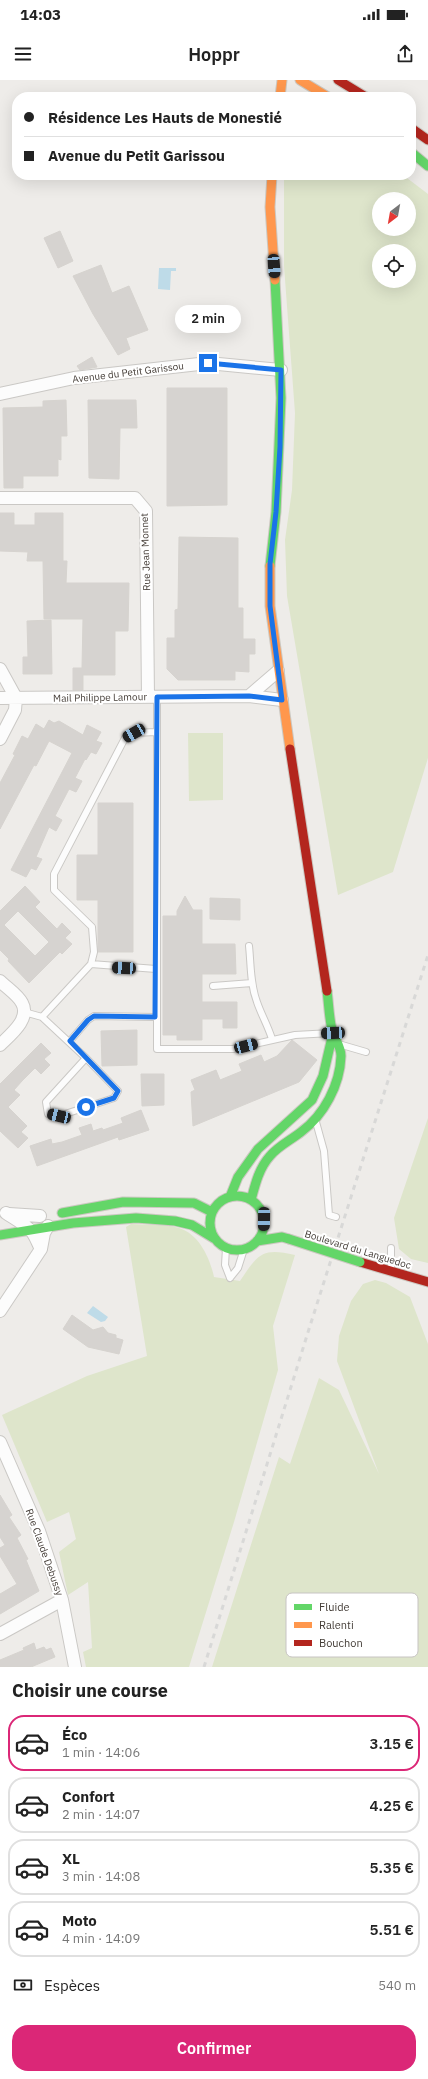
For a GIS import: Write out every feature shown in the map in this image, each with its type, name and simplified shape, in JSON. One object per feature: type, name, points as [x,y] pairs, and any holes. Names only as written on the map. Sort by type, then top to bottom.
[{"type":"main road","points":[[281,92],[282,80]]},
{"type":"main road","points":[[300,80],[320,92]]},
{"type":"main road","points":[[338,80],[358,92]]},
{"type":"main road","points":[[416,132],[428,140]]},
{"type":"main road","points":[[416,156],[428,166]]},
{"type":"main road","points":[[251,1200],[262,1166],[271,1154],[305,1129],[315,1119],[331,1093],[338,1075],[341,1056],[339,1044],[333,1033],[282,700],[270,606],[270,564],[276,512],[280,447],[281,370],[270,207],[272,180]]},
{"type":"main road","points":[[230,1197],[232,1188],[257,1148],[303,1111],[311,1101],[325,1072],[333,1033]]},
{"type":"main road","points":[[48,1218],[85,1221],[151,1218],[190,1224],[203,1229],[215,1239],[226,1248],[235,1250],[244,1249],[257,1241],[262,1234],[264,1219],[257,1205],[251,1200],[241,1196],[230,1197],[216,1205],[212,1212],[210,1221],[211,1230],[215,1239]]},
{"type":"main road","points":[[16,1230],[48,1218],[123,1202],[194,1203],[212,1212]]},
{"type":"main road","name":"Boulevard du Languedoc","points":[[264,1219],[280,1233],[360,1262],[428,1282]]},
{"type":"main road","name":"Boulevard du Languedoc","points":[[257,1241],[280,1233]]},
{"type":"street","name":"Avenue du Petit Garissou","points":[[0,394],[74,378],[208,363],[281,370]]},
{"type":"street","name":"Rue Jean Monnet","points":[[0,498],[135,498],[146,511],[152,697]]},
{"type":"street","points":[[0,668],[16,698],[15,710],[0,739]]},
{"type":"street","points":[[249,696],[278,671]]},
{"type":"street","name":"Mail Philippe Lamour","points":[[0,698],[249,696],[282,700]]},
{"type":"street","points":[[0,981],[22,1003],[24,1012],[19,1026],[0,1045]]},
{"type":"street","points":[[0,1311],[39,1245],[48,1218],[3,1213]]},
{"type":"street","points":[[3,1213],[16,1230],[39,1245]]},
{"type":"street","points":[[16,1230],[34,1234],[39,1245]]},
{"type":"street","name":"Rue Claude Debussy","points":[[0,1442],[40,1531],[62,1600],[75,1667]]},
{"type":"street","points":[[0,1634],[62,1600]]},
{"type":"lane","points":[[152,697],[156,732],[155,1017],[157,1049],[233,1049],[295,1035],[333,1033]]},
{"type":"lane","points":[[42,1017],[92,964],[94,952],[92,927],[54,890],[54,874],[125,738],[134,733],[156,732]]},
{"type":"lane","points":[[249,946],[252,983],[256,1001],[272,1039]]},
{"type":"lane","points":[[92,964],[156,969]]},
{"type":"lane","points":[[213,986],[252,983]]},
{"type":"lane","points":[[24,1012],[42,1017],[70,1041],[118,1091],[114,1098],[59,1116],[48,1114],[46,1102],[86,1058]]},
{"type":"lane","points":[[70,1041],[88,1020],[94,1016],[155,1017]]},
{"type":"lane","points":[[339,1044],[366,1052]]},
{"type":"lane","points":[[315,1119],[324,1151],[328,1215],[336,1217]]},
{"type":"lane","points":[[226,1248],[226,1265],[230,1278],[238,1268],[244,1249]]},
{"type":"lane","points":[[391,1248],[391,1270]]},
{"type":"green space","points":[[284,180],[410,180],[428,194],[428,758],[393,872],[338,895],[287,596],[285,540],[292,490],[295,413],[284,266]]},
{"type":"green space","points":[[188,733],[223,733],[223,800],[189,801]]},
{"type":"green space","points":[[428,1118],[428,1263],[411,1259],[399,1249],[394,1218]]},
{"type":"green space","points":[[131,1224],[168,1226],[186,1231],[198,1241],[210,1262],[214,1277],[240,1281],[252,1264],[262,1255],[275,1252],[295,1255],[273,1326],[278,1370],[234,1522],[189,1667],[86,1667],[83,1652],[92,1648],[88,1582],[68,1595],[59,1552],[76,1539],[69,1512],[47,1522],[2,1415],[87,1376],[147,1356],[126,1227]]},
{"type":"green space","points":[[375,1280],[386,1283],[410,1297],[428,1344],[428,1667],[212,1667],[279,1457],[290,1464],[319,1378],[339,1390],[379,1474],[337,1361],[339,1336],[351,1301],[363,1284]]},
{"type":"water","points":[[159,268],[176,268],[176,271],[171,271],[170,290],[158,289]]},
{"type":"water","points":[[93,1306],[108,1317],[105,1321],[101,1322],[87,1313]]},
{"type":"building","points":[[60,231],[73,261],[58,268],[44,238]]},
{"type":"building","points":[[101,265],[112,293],[129,286],[148,330],[126,338],[130,349],[118,355],[93,314],[73,276]]},
{"type":"building","points":[[92,357],[97,367],[80,370],[77,366]]},
{"type":"building","points":[[167,388],[227,388],[227,505],[167,506]]},
{"type":"building","points":[[66,400],[67,436],[61,436],[61,460],[58,459],[58,476],[23,476],[23,488],[4,488],[3,408],[43,407],[43,401]]},
{"type":"building","points":[[88,400],[136,400],[137,428],[120,428],[119,479],[89,478]]},
{"type":"building","points":[[0,513],[14,513],[14,525],[35,525],[35,513],[63,513],[63,561],[67,561],[66,583],[129,583],[128,631],[115,631],[115,675],[83,675],[83,690],[73,690],[73,668],[82,668],[83,619],[44,619],[43,561],[27,561],[28,552],[0,551]]},
{"type":"building","points":[[179,537],[238,538],[238,608],[243,608],[243,639],[255,639],[255,654],[249,654],[249,672],[235,671],[235,680],[178,680],[167,669],[167,638],[175,638],[175,610],[178,609]]},
{"type":"building","points":[[51,620],[52,674],[23,674],[23,657],[28,657],[27,621]]},
{"type":"building","points":[[49,720],[54,723],[59,721],[83,735],[87,725],[101,732],[96,741],[102,743],[96,754],[91,752],[86,760],[85,759],[75,778],[82,781],[76,792],[69,789],[55,816],[62,820],[56,831],[49,827],[36,857],[42,859],[36,870],[31,868],[26,877],[11,870],[72,753],[49,741],[36,766],[34,765],[0,829],[0,783],[15,755],[13,754],[22,736],[28,739],[36,724],[44,729]]},
{"type":"building","points":[[98,803],[133,803],[133,952],[98,952],[98,900],[77,900],[77,855],[98,855]]},
{"type":"building","points":[[25,886],[40,902],[35,907],[57,929],[62,923],[71,932],[65,938],[72,944],[62,954],[60,952],[29,983],[8,961],[9,959],[0,950],[0,911]],"holes":[[[18,911],[49,942],[35,956],[4,925]]]},
{"type":"building","points":[[185,896],[193,910],[202,910],[202,944],[235,944],[236,974],[202,974],[202,1002],[237,1002],[237,1028],[223,1028],[223,1019],[202,1019],[202,1040],[177,1040],[177,1035],[163,1035],[163,916],[177,916],[177,911]]},
{"type":"building","points":[[210,898],[240,899],[240,920],[210,919]]},
{"type":"building","points":[[137,1030],[137,1065],[102,1066],[101,1031]]},
{"type":"building","points":[[292,1040],[317,1060],[299,1082],[193,1126],[191,1092],[195,1090],[191,1080],[216,1070],[220,1080],[242,1071],[239,1064],[261,1055],[264,1062],[277,1056]]},
{"type":"building","points":[[41,1043],[51,1053],[44,1059],[50,1065],[41,1074],[35,1068],[22,1081],[14,1090],[20,1095],[8,1107],[27,1126],[21,1132],[28,1138],[18,1148],[0,1131],[0,1084]]},
{"type":"building","points":[[141,1074],[164,1074],[164,1105],[142,1106]]},
{"type":"building","points":[[141,1110],[149,1130],[119,1140],[118,1137],[37,1166],[30,1146],[51,1139],[52,1144],[62,1142],[82,1135],[79,1128],[91,1124],[93,1131],[102,1128],[103,1130],[123,1123],[121,1118]]},
{"type":"building","points":[[72,1315],[93,1330],[103,1327],[108,1333],[116,1335],[116,1338],[123,1340],[119,1354],[88,1347],[63,1329]]},
{"type":"building","points":[[0,1495],[12,1515],[9,1517],[21,1535],[17,1538],[28,1559],[26,1560],[39,1591],[0,1614],[0,1594],[17,1584],[0,1556],[0,1548],[5,1545],[0,1537]]},
{"type":"building","points":[[34,1643],[36,1650],[44,1647],[46,1650],[51,1648],[55,1657],[31,1667],[0,1667],[0,1660],[24,1650],[23,1648]]},
{"type":"railway","points":[[204,1667],[309,1329],[428,955]]},
{"type":"traffic: fast","points":[[416,156],[428,166]]},
{"type":"traffic: fast","points":[[270,566],[276,512],[281,398],[275,280]]},
{"type":"traffic: fast","points":[[251,1200],[258,1177],[266,1161],[273,1152],[301,1132],[317,1117],[324,1108],[338,1078],[341,1053],[333,1033],[327,991]]},
{"type":"traffic: fast","points":[[230,1197],[238,1177],[258,1149],[312,1100],[323,1076],[333,1033]]},
{"type":"traffic: fast","points":[[237,1196],[247,1198],[256,1204],[262,1213],[264,1223],[262,1233],[256,1242],[247,1248],[237,1250],[227,1248],[218,1242],[212,1233],[210,1223],[212,1213],[218,1204],[227,1198],[237,1196]]},
{"type":"traffic: fast","points":[[62,1213],[123,1202],[194,1203],[212,1212]]},
{"type":"traffic: fast","points":[[0,1235],[73,1223],[136,1218],[175,1221],[192,1225],[215,1239]]},
{"type":"traffic: fast","points":[[257,1241],[282,1237],[289,1239]]},
{"type":"traffic: fast","points":[[289,1239],[360,1262]]},
{"type":"traffic: slow","points":[[281,92],[282,80]]},
{"type":"traffic: slow","points":[[300,80],[320,92]]},
{"type":"traffic: slow","points":[[272,180],[270,207],[275,280]]},
{"type":"traffic: slow","points":[[270,566],[270,606],[290,749]]},
{"type":"traffic: jam","points":[[338,80],[358,92]]},
{"type":"traffic: jam","points":[[416,132],[428,140]]},
{"type":"traffic: jam","points":[[290,749],[327,991]]},
{"type":"traffic: jam","points":[[360,1262],[428,1282]]},
{"type":"route","points":[[86,1107],[114,1098],[118,1091],[70,1041],[88,1020],[94,1016],[155,1017],[157,697],[249,696],[282,700],[270,606],[270,564],[276,512],[280,447],[281,370],[208,363]]}]
